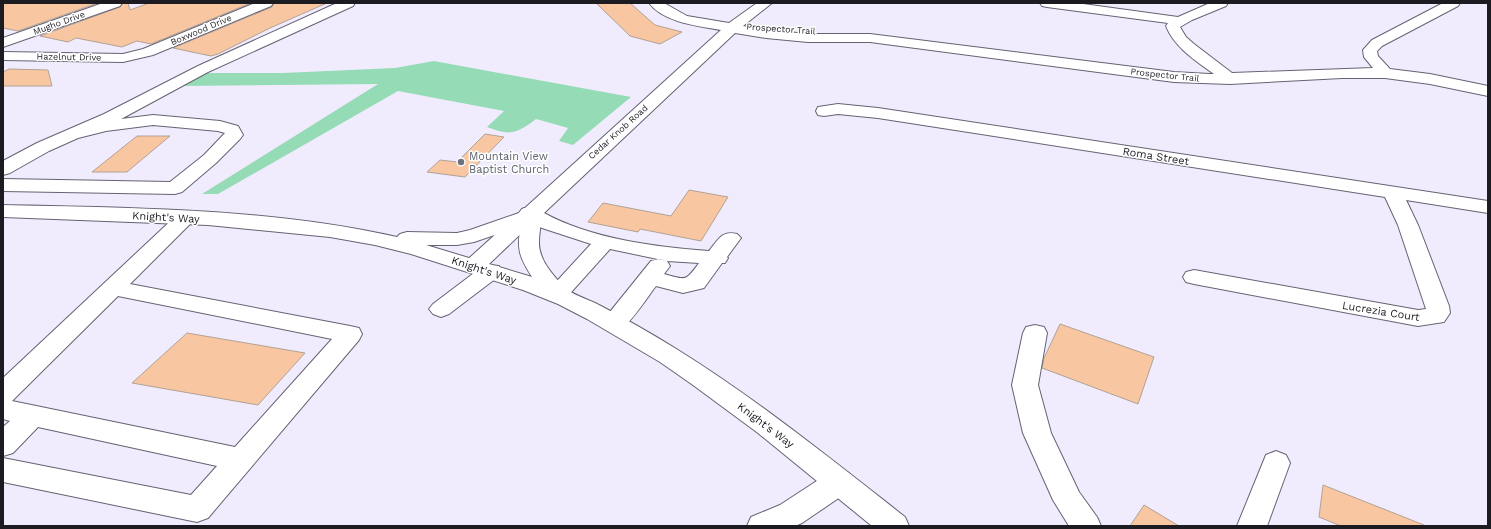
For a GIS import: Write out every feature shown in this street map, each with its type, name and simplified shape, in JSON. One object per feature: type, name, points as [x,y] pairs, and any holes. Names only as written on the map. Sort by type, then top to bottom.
[{"type":"street","name":"Mugho Drive","points":[[3,43],[115,3]]},
{"type":"street","name":"Boxwood Drive","points":[[134,57],[266,3]]},
{"type":"street","points":[[3,169],[43,147],[110,118],[203,69],[348,3]]},
{"type":"street","name":"Prospector Trail","points":[[656,3],[665,10],[682,18],[780,35],[822,38],[870,38],[1174,77],[1209,80],[1342,73],[1385,74],[1430,79],[1488,91]]},
{"type":"street","name":"Cedar Knob Road","points":[[441,309],[482,268],[526,215],[733,27],[765,3]]},
{"type":"street","points":[[1048,3],[1181,21]]},
{"type":"street","points":[[1221,3],[1187,17],[1173,26],[1174,32],[1181,41],[1230,79]]},
{"type":"street","points":[[1385,74],[1371,58],[1370,50],[1377,43],[1453,3]]},
{"type":"street","name":"Hazelnut Drive","points":[[3,56],[134,57]]},
{"type":"street","name":"Roma Street","points":[[824,111],[838,109],[878,113],[1488,207]]},
{"type":"street","points":[[3,185],[175,188],[210,159],[234,135],[232,130],[220,126],[153,120],[105,126],[70,135]]},
{"type":"street","name":"Lucrezia Court","points":[[1194,277],[1418,318],[1436,316],[1438,313],[1437,306],[1408,225],[1392,192]]},
{"type":"street","name":"Knight's Way","points":[[3,211],[185,218],[275,224],[331,231],[372,238],[426,251],[482,268],[557,294],[653,346],[701,377],[770,428],[894,526]]},
{"type":"street","points":[[526,215],[531,226],[528,241],[530,258],[557,294],[605,242]]},
{"type":"street","points":[[372,238],[457,239],[489,232],[526,215],[605,242],[667,254],[717,258]]},
{"type":"street","points":[[3,394],[185,218]]},
{"type":"street","points":[[651,278],[683,286],[696,283],[717,258],[730,238]]},
{"type":"street","points":[[613,323],[651,278],[667,254]]},
{"type":"street","points":[[3,470],[197,509],[350,334],[112,288]]},
{"type":"street","points":[[1035,333],[1025,384],[1037,433],[1068,500],[1086,526]]},
{"type":"street","points":[[3,409],[241,460]]},
{"type":"street","points":[[3,445],[33,415]]},
{"type":"street","points":[[1252,526],[1276,463]]},
{"type":"street","points":[[762,526],[791,514],[839,482]]},
{"type":"green space","points":[[434,61],[631,97],[573,145],[559,141],[568,128],[536,119],[523,128],[513,132],[502,132],[487,127],[504,111],[398,91],[218,194],[202,194],[378,84],[178,86],[205,73],[282,73],[395,68]]},
{"type":"building","points":[[3,3],[98,3],[18,31],[3,28]]},
{"type":"building","points":[[123,3],[128,3],[130,10],[149,3],[251,3],[151,44],[137,41],[122,47],[76,38],[68,42],[40,36],[120,7]]},
{"type":"building","points":[[274,3],[327,3],[270,28],[218,54],[211,56],[173,48],[272,7]]},
{"type":"building","points":[[596,3],[630,3],[655,25],[682,32],[660,44],[630,36]]},
{"type":"building","points":[[9,69],[48,70],[52,86],[3,86],[3,72]]},
{"type":"building","points":[[485,134],[504,137],[465,177],[427,172],[440,160],[457,162]]},
{"type":"building","points":[[137,136],[170,136],[127,172],[92,172]]},
{"type":"building","points":[[689,190],[728,197],[701,241],[640,229],[638,232],[588,222],[603,203],[671,216]]},
{"type":"building","points":[[1060,324],[1154,357],[1138,404],[1042,368],[1044,358]]},
{"type":"building","points":[[187,333],[305,353],[258,405],[132,383]]},
{"type":"building","points":[[1323,485],[1424,526],[1341,526],[1319,517]]},
{"type":"building","points":[[1144,505],[1179,526],[1130,526]]},
{"type":"place","name":"Mountain View Baptist Church","points":[[461,162]]}]
